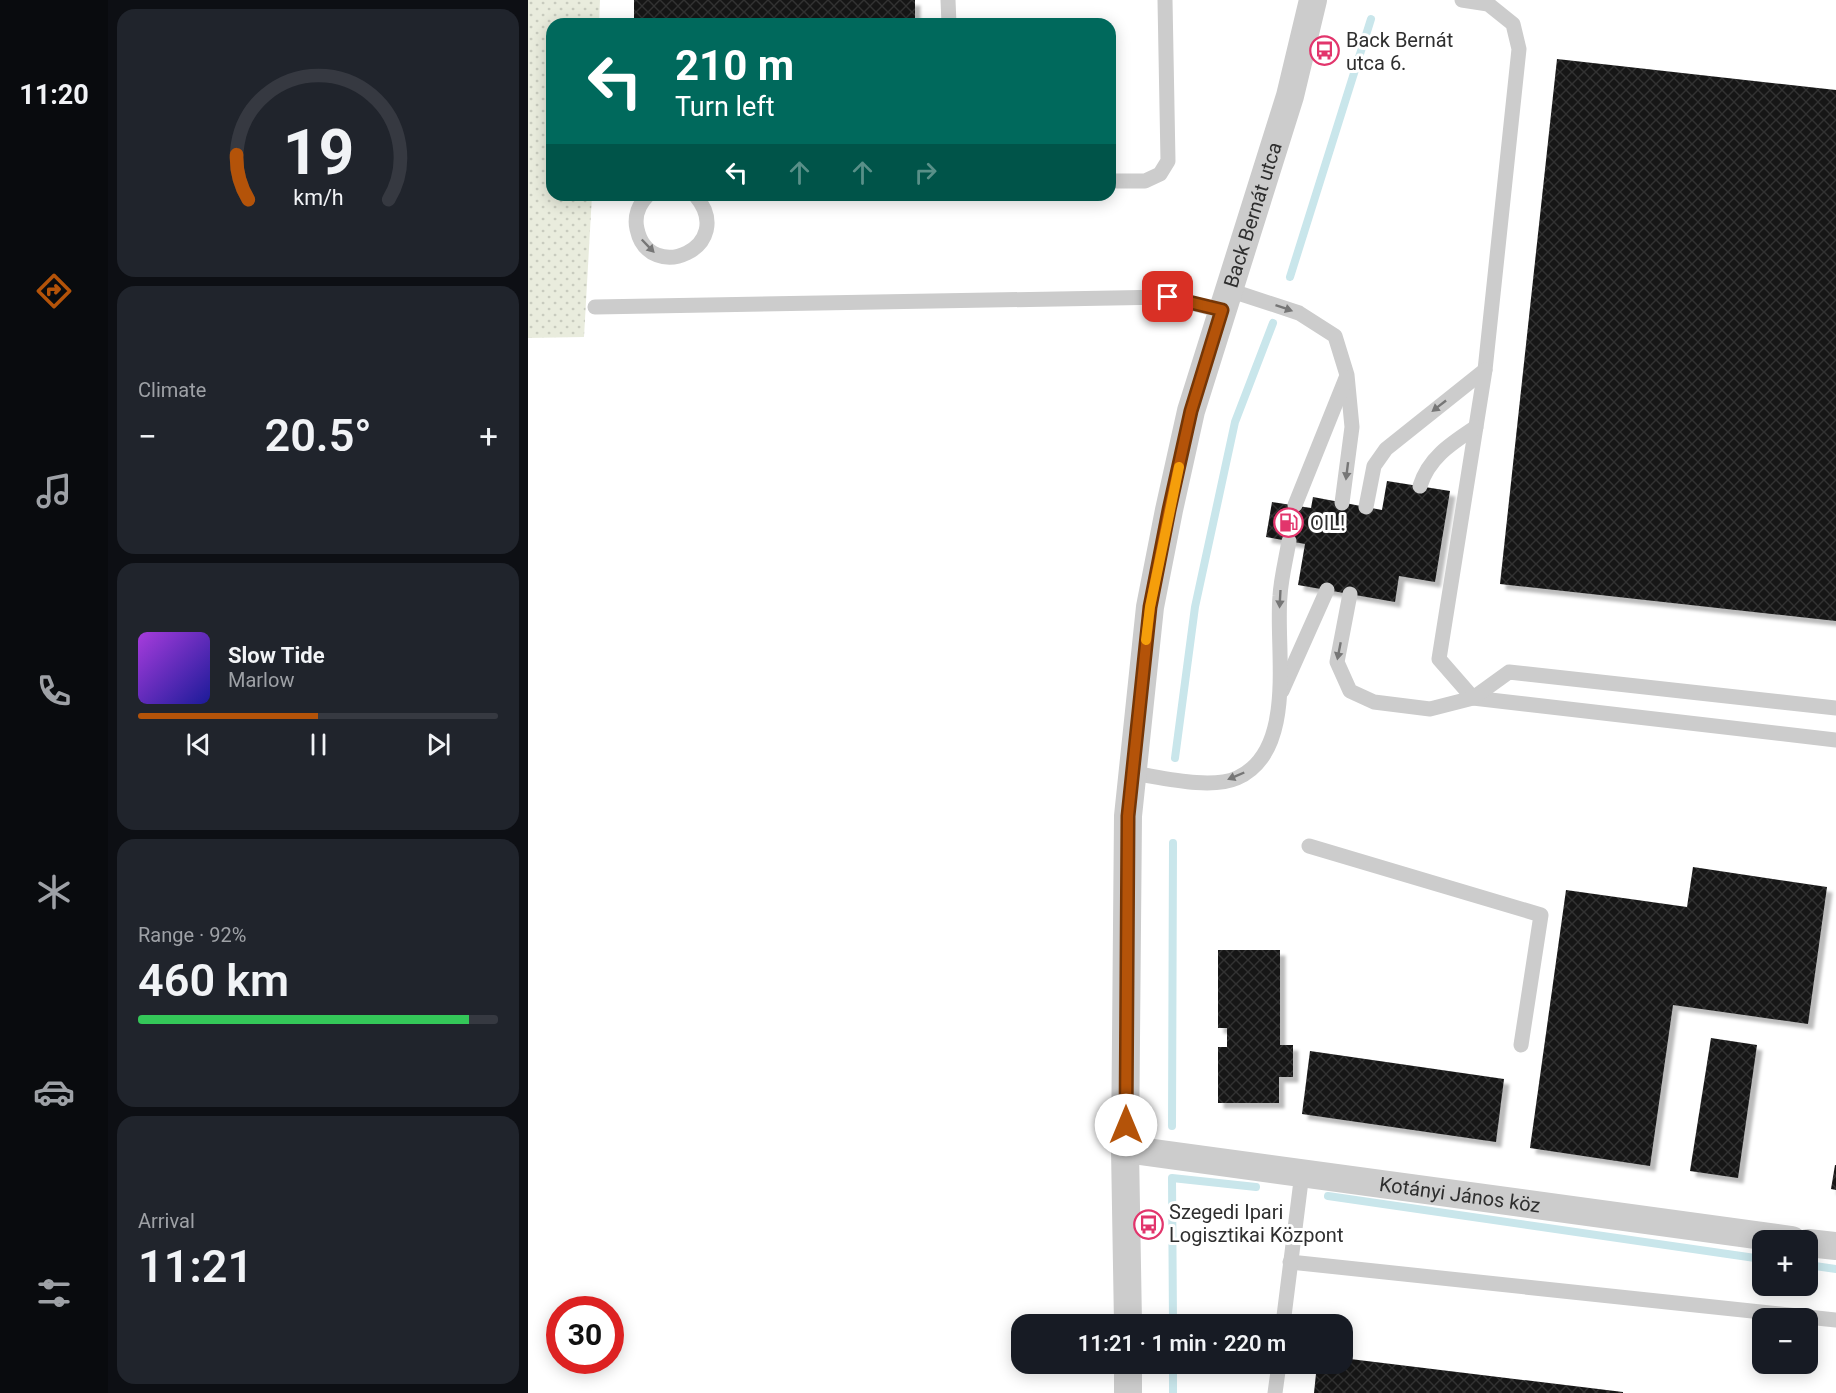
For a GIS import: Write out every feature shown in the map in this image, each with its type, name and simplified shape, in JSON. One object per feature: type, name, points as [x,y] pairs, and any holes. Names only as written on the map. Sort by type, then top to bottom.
[{"type":"street","name":"Back Bernát utca","points":[[1128,1314],[1125,1149],[1128,816],[1150,607],[1191,411],[1290,96],[1313,0]]},
{"type":"street","name":"Kotányi János köz","points":[[1125,1149],[1752,1235]]},
{"type":"street","points":[[1818,1244],[1836,1246]]},
{"type":"street","points":[[1128,1374],[1128,1393]]},
{"type":"lane","points":[[948,0],[949,18]]},
{"type":"lane","points":[[1116,181],[1145,181],[1160,174],[1168,161],[1165,0]]},
{"type":"lane","points":[[1462,0],[1488,4],[1514,24],[1519,49],[1485,370],[1439,659],[1473,698]]},
{"type":"lane","points":[[642,201],[637,212],[638,235],[653,253],[676,258],[688,254],[704,238],[707,214],[704,201]]},
{"type":"lane","points":[[595,307],[1168,297],[1225,300],[1299,314],[1335,336],[1347,375],[1352,427],[1342,503]]},
{"type":"lane","points":[[1366,507],[1374,466],[1386,448],[1485,370]]},
{"type":"lane","points":[[1295,506],[1347,375]]},
{"type":"lane","points":[[1420,486],[1423,477],[1441,451],[1476,427]]},
{"type":"lane","points":[[1132,773],[1204,784],[1236,779],[1264,756],[1275,728],[1280,696],[1280,596],[1289,541]]},
{"type":"lane","points":[[1280,696],[1327,590]]},
{"type":"lane","points":[[1350,594],[1337,662],[1350,690],[1374,702],[1430,709],[1473,698],[1836,740]]},
{"type":"lane","points":[[1473,698],[1509,672],[1836,708]]},
{"type":"lane","points":[[1308,846],[1541,915],[1521,1046]]},
{"type":"lane","points":[[1284,1314],[1302,1173]]},
{"type":"lane","points":[[1290,1262],[1836,1320]]},
{"type":"lane","points":[[1275,1393],[1278,1374]]},
{"type":"shaded area","points":[[528,0],[600,0],[599,18],[546,18],[546,201],[592,201],[584,337],[528,338]]},
{"type":"building","points":[[634,0],[915,0],[915,18],[634,18]]},
{"type":"building","points":[[1557,59],[1836,90],[1836,621],[1500,584]]},
{"type":"building","points":[[1387,481],[1450,491],[1435,582],[1399,576],[1395,602],[1298,585],[1305,544],[1266,537],[1272,502],[1311,508],[1313,497],[1382,510]]},
{"type":"building","points":[[1693,867],[1827,887],[1808,1024],[1673,1005],[1650,1166],[1530,1148],[1566,890],[1687,907]]},
{"type":"building","points":[[1218,950],[1280,950],[1280,1045],[1293,1045],[1293,1077],[1279,1077],[1279,1103],[1218,1103],[1218,1047],[1227,1047],[1227,1028],[1218,1028]]},
{"type":"building","points":[[1711,1038],[1757,1045],[1738,1178],[1690,1171]]},
{"type":"building","points":[[1310,1051],[1504,1079],[1496,1142],[1302,1114]]},
{"type":"building","points":[[1836,1165],[1836,1190],[1831,1189]]},
{"type":"building","points":[[1353,1359],[1623,1392],[1623,1393],[1314,1393],[1316,1374],[1353,1374]]},
{"type":"waterway","points":[[1290,277],[1371,19]]},
{"type":"waterway","points":[[1175,758],[1195,607],[1235,422],[1273,323]]},
{"type":"waterway","points":[[1172,1126],[1173,843]]},
{"type":"waterway","points":[[1173,1314],[1172,1178],[1256,1187]]},
{"type":"waterway","points":[[1328,1196],[1752,1258]]},
{"type":"waterway","points":[[1818,1266],[1836,1269]]},
{"type":"waterway","points":[[1173,1374],[1173,1393]]},
{"type":"slow traffic","points":[[1146,640],[1150,607],[1179,467]]},
{"type":"place","name":"Back Bernát utca 6.","points":[[1325,51]]},
{"type":"place","name":"OIL!","points":[[1289,523]]},
{"type":"place","name":"Szegedi Ipari Logisztikai Központ","points":[[1148,1224]]},
{"type":"route","points":[[1126,1125],[1128,816],[1150,607],[1191,411],[1222,310],[1168,297]]}]
